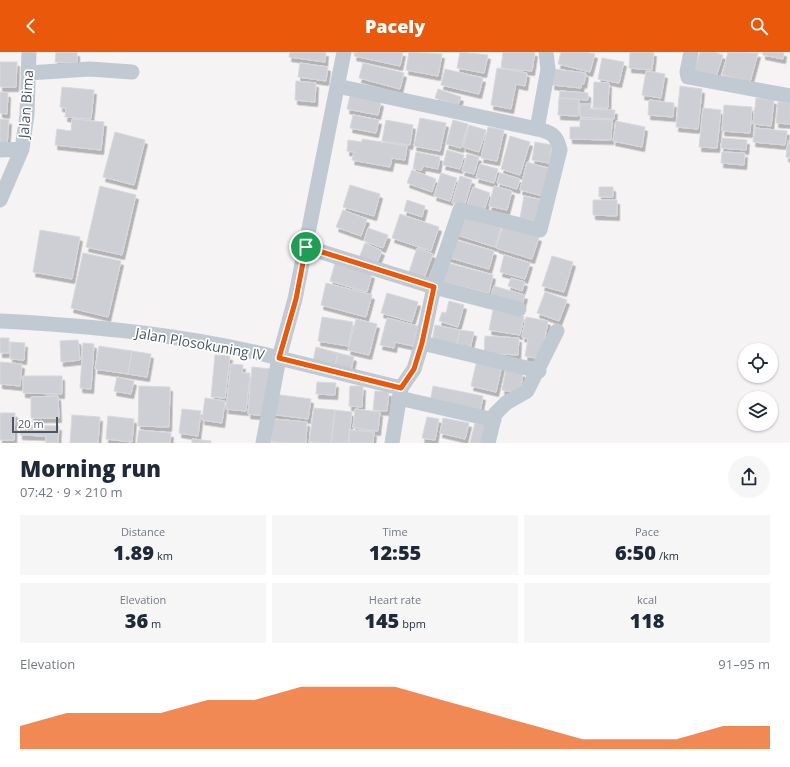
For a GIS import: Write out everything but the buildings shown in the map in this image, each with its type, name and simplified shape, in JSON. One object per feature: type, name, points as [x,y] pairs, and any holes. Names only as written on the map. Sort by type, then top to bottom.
[{"type":"street","name":"Jalan Bima","points":[[0,200],[22,149],[27,115],[29,52]]},
{"type":"street","name":"Jalan Plosokuning IV","points":[[0,321],[75,325],[149,334],[239,348],[279,358],[296,299],[344,52]]},
{"type":"street","points":[[537,129],[548,69],[546,52]]},
{"type":"street","points":[[691,52],[687,72],[688,77],[790,96]]},
{"type":"street","points":[[28,74],[90,69],[132,72]]},
{"type":"street","points":[[337,86],[552,132],[558,140],[560,150],[540,230],[460,210],[434,287],[422,343],[414,369],[400,393],[392,443]]},
{"type":"street","points":[[0,150],[22,149]]},
{"type":"street","points":[[306,247],[434,287],[519,309]]},
{"type":"street","points":[[488,443],[494,420],[500,407],[527,391],[539,371],[557,331]]},
{"type":"street","points":[[422,343],[539,371]]},
{"type":"street","points":[[263,443],[279,358],[494,420]]},
{"type":"route","points":[[306,247],[434,287],[422,343],[414,369],[401,388],[279,358],[296,299],[306,247]]}]
